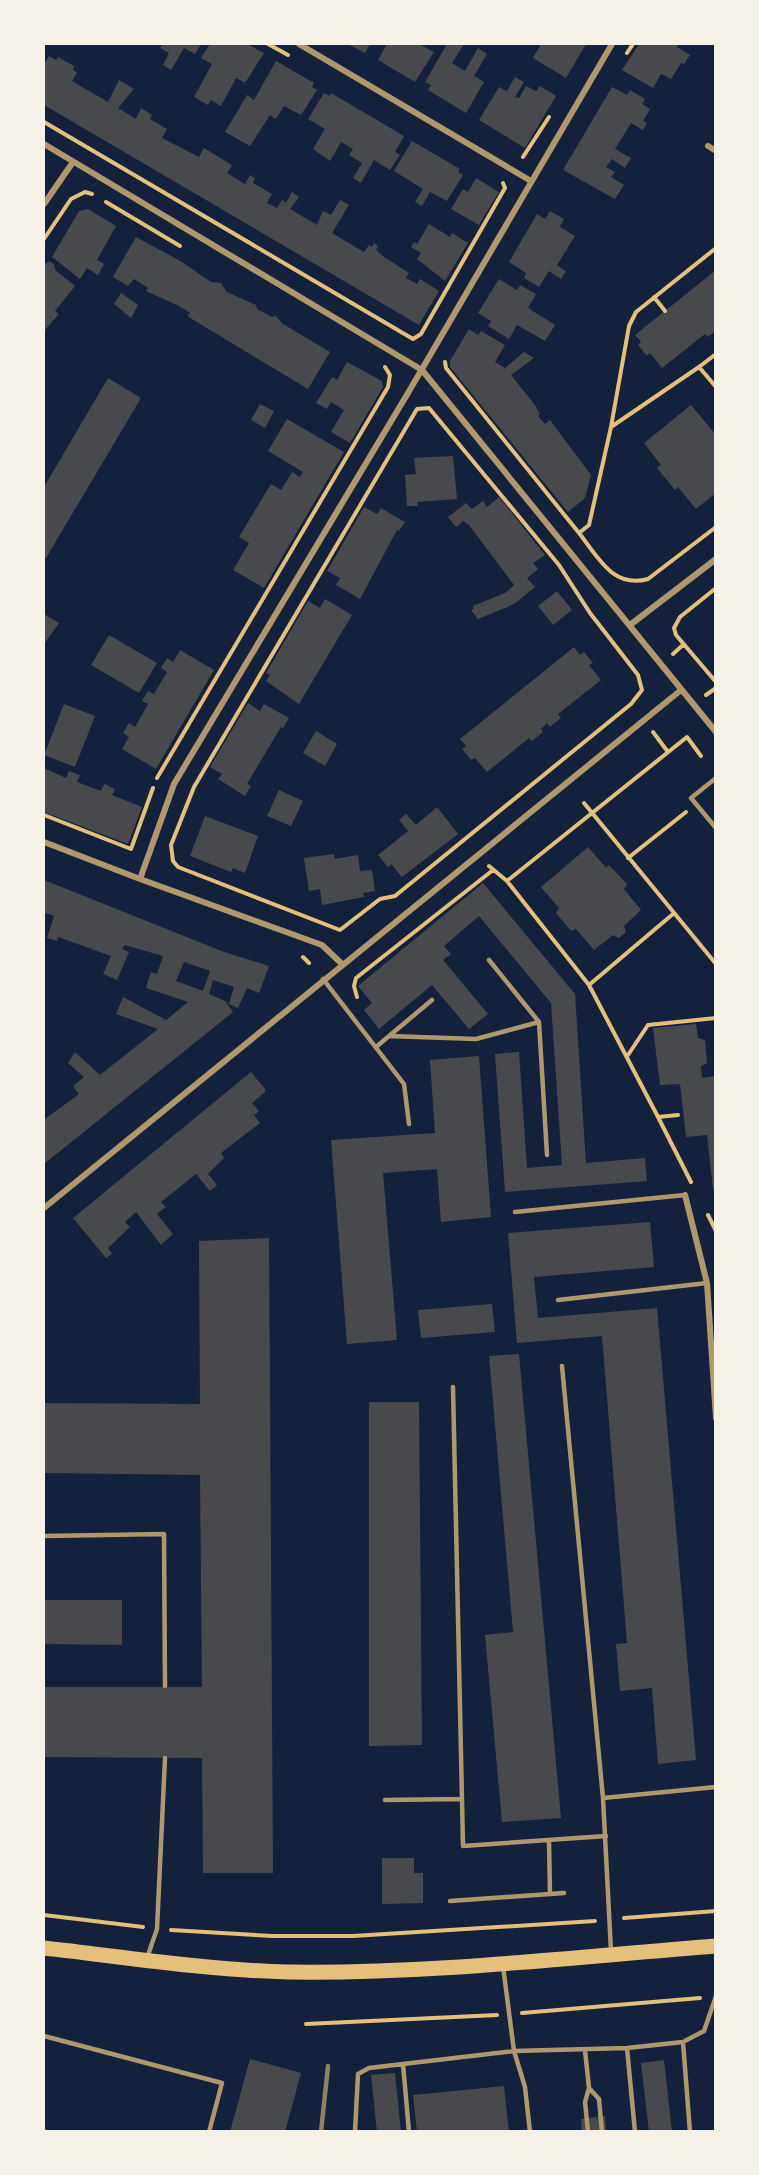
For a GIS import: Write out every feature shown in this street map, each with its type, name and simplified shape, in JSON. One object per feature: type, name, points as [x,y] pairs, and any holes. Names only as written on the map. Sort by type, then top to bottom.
[{"type":"main road","points":[[44,1940],[91,1953]]},
{"type":"main road","points":[[44,1948],[218,1969],[289,1972],[503,1965],[716,1946]]},
{"type":"street","points":[[299,44],[531,181]]},
{"type":"street","points":[[140,879],[174,784],[422,370],[612,44]]},
{"type":"street","points":[[44,144],[422,370],[716,732]]},
{"type":"street","points":[[708,146],[716,151]]},
{"type":"street","points":[[44,204],[73,162]]},
{"type":"street","points":[[630,626],[716,559]]},
{"type":"street","points":[[44,1208],[681,690]]},
{"type":"street","points":[[44,842],[322,945],[342,964]]},
{"type":"street","points":[[685,1195],[707,1283],[716,1419]]},
{"type":"street","points":[[707,1283],[716,1282]]},
{"type":"lane","points":[[716,777],[692,798],[716,828]]},
{"type":"lane","points":[[489,960],[539,1022],[548,1155]]},
{"type":"lane","points":[[323,979],[404,1084],[409,1124]]},
{"type":"lane","points":[[376,1047],[432,1000]]},
{"type":"lane","points":[[389,1036],[476,1039],[539,1022]]},
{"type":"lane","points":[[515,1212],[685,1195]]},
{"type":"lane","points":[[558,1300],[707,1283]]},
{"type":"lane","points":[[562,1366],[603,1798],[611,1954]]},
{"type":"lane","points":[[453,1387],[463,1846],[606,1836]]},
{"type":"lane","points":[[44,1536],[164,1534],[165,1686]]},
{"type":"lane","points":[[146,1960],[157,1929],[165,1758]]},
{"type":"lane","points":[[603,1798],[716,1787]]},
{"type":"lane","points":[[385,1800],[462,1799]]},
{"type":"lane","points":[[549,1840],[550,1894]]},
{"type":"lane","points":[[450,1900],[564,1893]]},
{"type":"lane","points":[[503,1965],[514,2051],[525,2087],[530,2132]]},
{"type":"lane","points":[[355,2132],[358,2074],[369,2068],[514,2051],[627,2048],[682,2042],[704,2031],[716,1996]]},
{"type":"lane","points":[[44,2037],[222,2083],[209,2132]]},
{"type":"lane","points":[[682,2042],[690,2132]]},
{"type":"lane","points":[[627,2048],[635,2132]]},
{"type":"lane","points":[[585,2050],[589,2088],[585,2102],[588,2132]]},
{"type":"lane","points":[[403,2064],[409,2132]]},
{"type":"lane","points":[[589,2088],[599,2098],[603,2132]]},
{"type":"path","points":[[267,44],[295,60]]},
{"type":"path","points":[[627,54],[633,44]]},
{"type":"path","points":[[44,122],[413,339],[421,334],[505,188],[502,181]]},
{"type":"path","points":[[44,239],[71,200],[85,192],[91,193],[187,250]]},
{"type":"path","points":[[579,533],[589,525],[611,427],[629,326],[636,312],[715,250]]},
{"type":"path","points":[[654,297],[664,311]]},
{"type":"path","points":[[611,427],[716,354]]},
{"type":"path","points":[[447,359],[446,368],[616,578],[636,582],[648,579],[716,527]]},
{"type":"path","points":[[44,815],[131,849],[160,770],[388,387],[390,375],[383,365]]},
{"type":"path","points":[[699,367],[716,387]]},
{"type":"path","points":[[417,409],[433,410],[558,565],[590,613],[642,680],[642,690],[632,706],[395,896],[380,899],[338,932],[178,867],[173,861],[171,845],[201,775],[417,409]]},
{"type":"path","points":[[716,588],[680,617],[674,628],[676,635],[716,682]]},
{"type":"path","points":[[652,732],[668,752]]},
{"type":"path","points":[[507,881],[687,737],[701,756]]},
{"type":"path","points":[[584,803],[716,964]]},
{"type":"path","points":[[628,858],[696,803]]},
{"type":"path","points":[[477,855],[507,881],[589,986],[628,1056],[693,1187]]},
{"type":"path","points":[[354,986],[356,978],[493,870]]},
{"type":"path","points":[[589,986],[673,914]]},
{"type":"path","points":[[628,1056],[648,1025],[716,1018]]},
{"type":"path","points":[[658,1117],[678,1115]]},
{"type":"path","points":[[703,1207],[716,1231]]},
{"type":"path","points":[[44,1915],[157,1929],[273,1936],[353,1936],[716,1911]]},
{"type":"building","points":[[163,44],[201,44],[195,54],[184,48],[171,70],[163,65],[169,53],[160,48]]},
{"type":"building","points":[[210,44],[247,44],[264,53],[245,83],[236,78],[221,106],[211,100],[208,105],[194,97],[212,64],[201,58]]},
{"type":"building","points":[[348,44],[370,44],[365,53]]},
{"type":"building","points":[[387,44],[419,44],[434,52],[415,82],[378,60]]},
{"type":"building","points":[[447,44],[464,44],[452,63],[465,71],[478,48],[487,54],[474,76],[484,82],[466,113],[428,90],[431,85],[425,82]]},
{"type":"building","points":[[541,44],[586,44],[566,78],[533,58]]},
{"type":"building","points":[[639,44],[678,44],[677,47],[690,55],[684,64],[681,63],[671,79],[661,74],[653,88],[622,70]]},
{"type":"building","points":[[49,56],[56,60],[58,57],[74,66],[73,70],[77,73],[72,81],[108,102],[119,80],[134,89],[118,108],[136,119],[141,108],[152,115],[150,119],[167,129],[162,138],[199,157],[204,148],[232,165],[227,173],[245,184],[250,175],[255,178],[253,183],[272,194],[267,203],[277,208],[282,200],[286,203],[292,192],[299,197],[290,209],[317,225],[323,211],[331,215],[340,200],[349,205],[332,233],[364,252],[369,245],[372,247],[374,243],[378,246],[376,250],[384,257],[409,273],[406,278],[417,284],[420,279],[439,291],[419,325],[44,105],[44,64]]},
{"type":"building","points":[[276,61],[314,83],[312,87],[317,90],[301,115],[284,106],[276,119],[270,115],[250,146],[225,132],[247,95],[254,100]]},
{"type":"building","points":[[515,77],[524,82],[515,97],[519,98],[526,86],[536,91],[540,86],[556,96],[525,148],[479,120],[499,87],[507,91]]},
{"type":"building","points":[[612,87],[627,95],[630,90],[645,99],[642,104],[650,109],[643,121],[647,123],[643,130],[631,123],[615,149],[631,158],[625,168],[612,159],[606,167],[615,172],[611,177],[624,185],[615,199],[563,170]]},
{"type":"building","points":[[324,93],[329,96],[331,93],[404,136],[395,152],[400,155],[390,170],[374,160],[361,183],[353,178],[362,163],[349,155],[353,149],[341,142],[330,161],[313,149],[325,129],[308,119]]},
{"type":"building","points":[[412,141],[460,169],[458,172],[463,175],[447,201],[430,192],[422,206],[415,202],[423,189],[394,171]]},
{"type":"building","points":[[476,178],[499,192],[479,225],[451,209],[463,189],[468,192]]},
{"type":"building","points":[[88,209],[116,226],[97,260],[104,264],[98,275],[87,268],[80,279],[52,257],[79,211]]},
{"type":"building","points":[[550,211],[564,219],[560,227],[575,236],[557,265],[566,271],[561,279],[549,271],[539,287],[524,278],[526,273],[509,262],[537,214],[545,219]]},
{"type":"building","points":[[429,224],[450,237],[452,233],[468,243],[445,281],[417,259],[421,253],[411,247],[414,242],[417,244]]},
{"type":"building","points":[[136,237],[182,262],[211,282],[221,283],[227,292],[256,305],[257,309],[272,317],[276,316],[283,324],[330,352],[308,389],[187,316],[190,313],[181,307],[146,291],[148,288],[134,279],[128,286],[113,277]]},
{"type":"building","points":[[49,261],[54,264],[55,270],[75,286],[55,311],[59,314],[44,331],[44,265]]},
{"type":"building","points":[[716,270],[716,331],[707,337],[705,334],[662,368],[650,353],[647,356],[638,345],[641,342],[635,335]]},
{"type":"building","points":[[499,279],[517,290],[520,285],[536,294],[528,308],[555,325],[545,341],[517,325],[509,339],[488,326],[491,321],[478,313]]},
{"type":"building","points":[[121,293],[138,305],[131,318],[114,304]]},
{"type":"building","points":[[469,329],[478,335],[481,331],[505,345],[495,362],[505,368],[524,352],[534,358],[511,375],[535,405],[540,414],[538,416],[545,424],[550,420],[591,475],[585,498],[568,512],[450,367],[450,361]]},
{"type":"building","points":[[347,362],[382,381],[383,387],[350,443],[331,432],[344,410],[331,402],[327,409],[316,403],[332,377],[337,380]]},
{"type":"building","points":[[108,378],[141,398],[46,558],[44,556],[44,487]]},
{"type":"building","points":[[260,404],[274,411],[265,428],[251,420]]},
{"type":"building","points":[[691,405],[716,435],[716,493],[696,509],[678,487],[675,490],[657,468],[661,465],[644,443]]},
{"type":"building","points":[[287,419],[344,452],[264,588],[233,570],[249,543],[239,537],[271,484],[281,490],[292,472],[300,477],[303,472],[268,451]]},
{"type":"building","points":[[453,456],[457,499],[417,502],[418,506],[407,506],[405,475],[416,474],[414,458]]},
{"type":"building","points":[[499,497],[545,555],[533,563],[538,569],[527,578],[535,587],[514,604],[478,619],[471,610],[474,609],[473,606],[505,593],[514,585],[469,525],[463,521],[456,527],[448,517],[466,503],[472,509],[483,501],[487,507]]},
{"type":"building","points":[[364,507],[377,514],[381,508],[405,522],[399,531],[397,530],[360,599],[336,585],[340,578],[327,571]]},
{"type":"building","points":[[557,591],[572,610],[553,625],[538,606]]},
{"type":"building","points":[[325,599],[352,615],[299,704],[266,681],[270,675],[266,673],[308,601],[320,608]]},
{"type":"building","points":[[44,614],[59,623],[44,644]]},
{"type":"building","points":[[109,635],[157,663],[139,693],[91,665]]},
{"type":"building","points":[[574,647],[580,655],[584,652],[593,663],[589,665],[601,680],[558,714],[561,718],[550,727],[547,723],[541,729],[543,732],[532,741],[529,738],[487,772],[475,758],[471,760],[462,749],[466,746],[460,739]]},
{"type":"building","points":[[180,650],[214,670],[156,769],[122,749],[129,737],[123,733],[129,723],[135,727],[148,704],[142,701],[148,691],[154,694],[167,672],[161,668],[167,658],[173,662]]},
{"type":"building","points":[[248,703],[260,711],[264,704],[289,718],[283,728],[281,727],[247,784],[251,786],[245,796],[218,779],[222,774],[210,767]]},
{"type":"building","points":[[64,704],[95,716],[75,767],[44,755]]},
{"type":"building","points":[[316,731],[337,744],[325,766],[303,753]]},
{"type":"building","points":[[44,768],[66,778],[69,771],[80,775],[77,782],[101,791],[104,784],[115,789],[112,795],[142,807],[128,844],[44,812]]},
{"type":"building","points":[[279,790],[303,801],[291,826],[267,816]]},
{"type":"building","points":[[437,807],[458,834],[402,877],[391,864],[388,867],[378,855],[408,831],[399,820],[406,814],[416,825]]},
{"type":"building","points":[[205,816],[258,836],[245,873],[233,868],[231,872],[190,856]]},
{"type":"building","points":[[588,847],[606,868],[609,865],[627,884],[624,889],[641,910],[624,926],[626,932],[619,938],[613,935],[594,950],[576,929],[571,931],[556,913],[559,908],[541,887]]},
{"type":"building","points":[[334,854],[335,859],[358,855],[360,871],[372,870],[375,891],[363,893],[364,897],[322,905],[320,889],[309,891],[304,858]]},
{"type":"building","points":[[44,880],[224,952],[269,966],[259,993],[247,988],[238,1008],[229,1004],[234,987],[213,980],[209,994],[225,1001],[233,1012],[44,1164],[44,1117],[45,1119],[79,1094],[73,1086],[84,1077],[68,1063],[75,1052],[100,1075],[158,1029],[116,1014],[123,997],[166,1020],[188,1002],[146,988],[151,972],[157,974],[163,956],[125,945],[122,949],[129,952],[117,980],[103,974],[111,956],[58,937],[57,941],[47,938],[54,916],[46,913],[44,917]],"holes":[[[184,962],[210,971],[203,991],[176,981]]]},
{"type":"building","points":[[483,883],[575,994],[586,1163],[645,1158],[647,1181],[505,1192],[495,1054],[519,1052],[527,1168],[562,1165],[551,1003],[479,916],[444,946],[451,954],[443,960],[488,1014],[469,1029],[432,985],[379,1029],[364,1010],[372,1003],[358,986]]},
{"type":"building","points":[[696,1024],[698,1038],[705,1040],[707,1063],[701,1066],[702,1078],[716,1076],[716,1188],[713,1189],[707,1135],[686,1137],[680,1084],[660,1085],[653,1028]]},
{"type":"building","points":[[479,1056],[491,1217],[441,1222],[437,1169],[383,1173],[397,1340],[347,1344],[331,1140],[435,1133],[430,1060]]},
{"type":"building","points":[[251,1072],[265,1089],[265,1092],[252,1103],[259,1111],[254,1115],[260,1123],[221,1153],[224,1158],[208,1174],[217,1185],[210,1191],[196,1174],[161,1202],[166,1207],[157,1214],[173,1234],[161,1245],[136,1212],[125,1222],[130,1227],[108,1248],[112,1254],[106,1258],[73,1218]]},
{"type":"building","points":[[650,1222],[654,1267],[534,1277],[538,1318],[657,1308],[696,1760],[658,1764],[652,1688],[620,1691],[616,1644],[627,1643],[602,1336],[517,1343],[508,1233]]},
{"type":"building","points":[[269,1238],[273,1873],[203,1873],[202,1758],[44,1757],[44,1687],[202,1687],[200,1475],[44,1473],[44,1403],[200,1404],[199,1241]]},
{"type":"building","points":[[492,1304],[495,1332],[421,1338],[418,1310]]},
{"type":"building","points":[[519,1354],[561,1818],[502,1822],[485,1635],[513,1632],[489,1356]]},
{"type":"building","points":[[369,1402],[419,1402],[422,1745],[369,1746]]},
{"type":"building","points":[[44,1600],[122,1600],[122,1645],[44,1644]]},
{"type":"building","points":[[382,1858],[414,1858],[414,1873],[423,1873],[423,1903],[382,1904]]},
{"type":"building","points":[[250,2059],[301,2073],[285,2132],[230,2132]]},
{"type":"building","points":[[664,2060],[672,2132],[649,2132],[641,2063]]},
{"type":"building","points":[[395,2073],[401,2132],[377,2132],[371,2075]]},
{"type":"building","points":[[504,2086],[509,2132],[417,2132],[413,2095]]},
{"type":"building","points":[[605,2116],[606,2132],[582,2132],[581,2119]]},
{"type":"railway","points":[[321,2132],[328,2066]]}]
